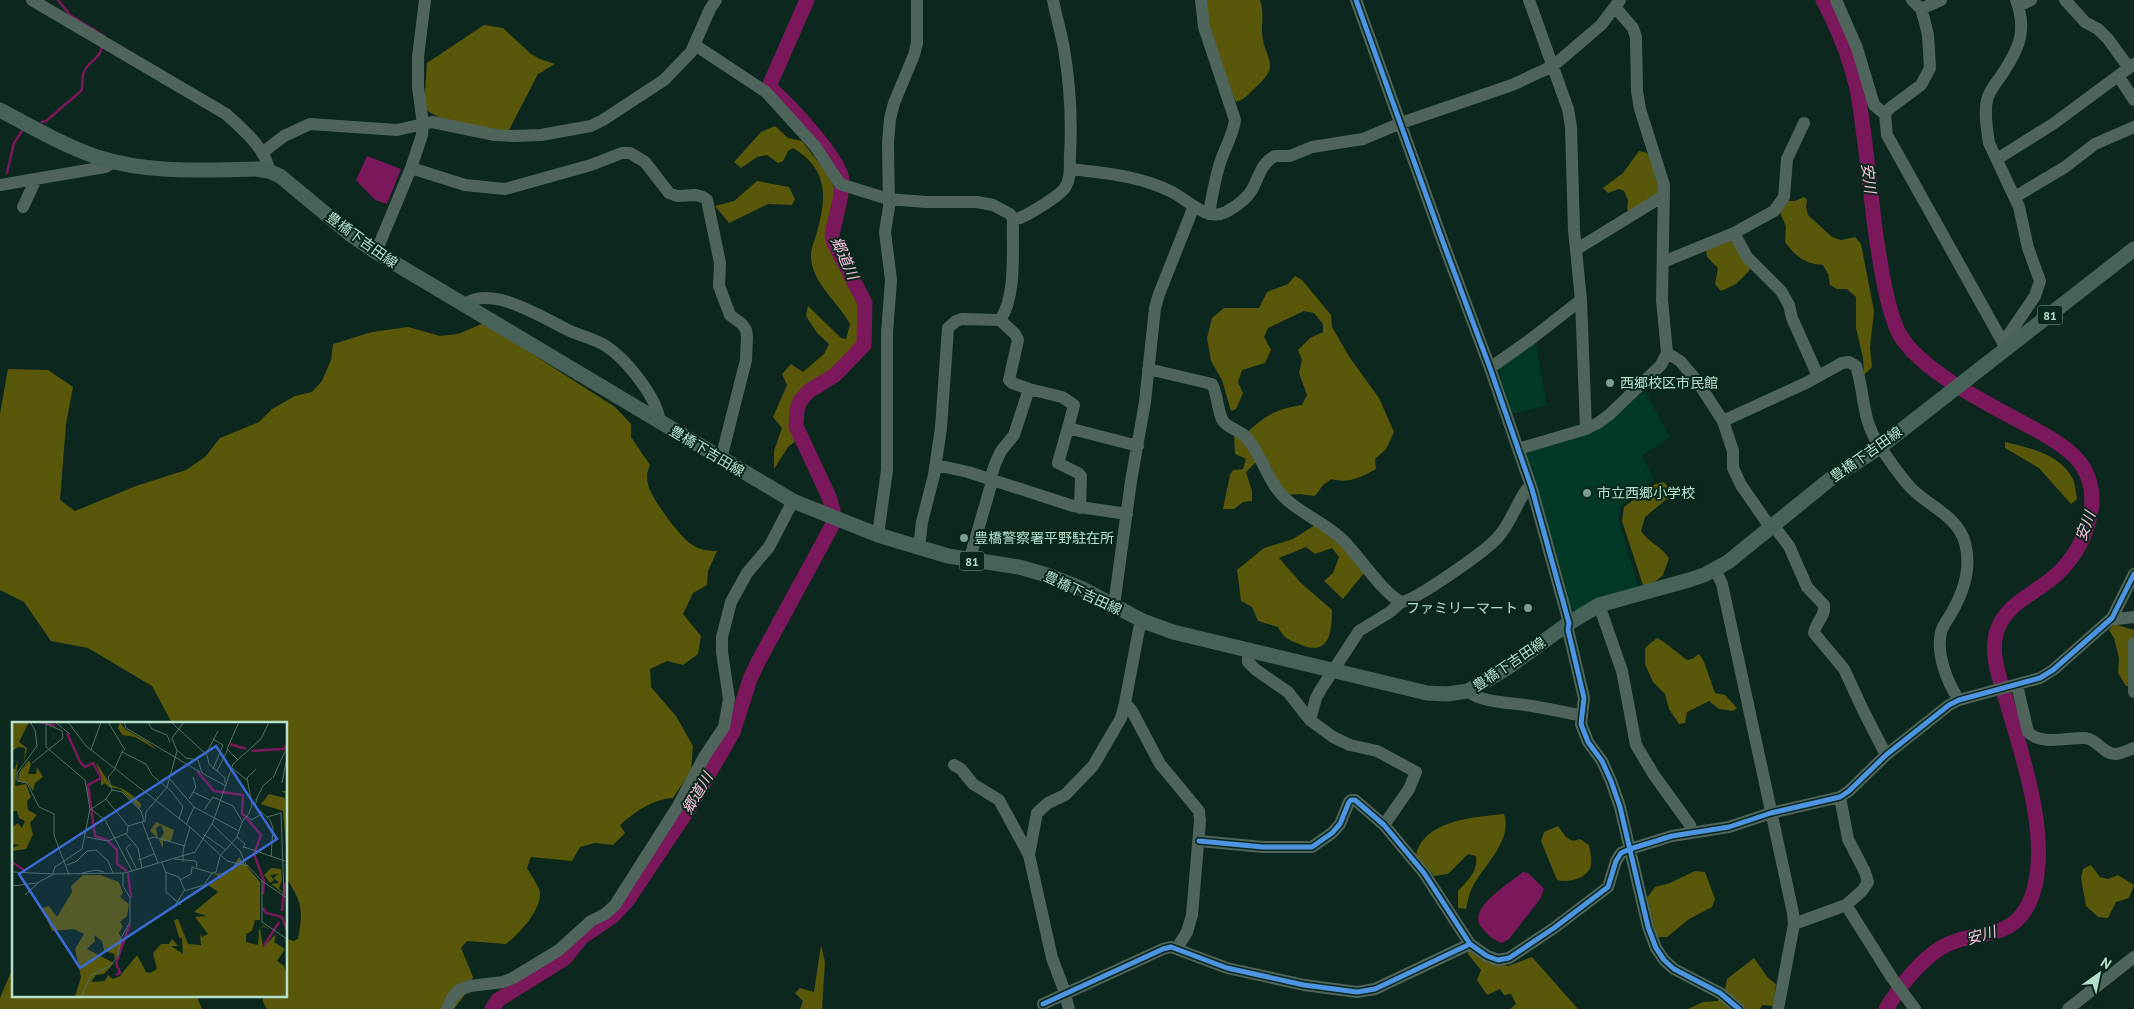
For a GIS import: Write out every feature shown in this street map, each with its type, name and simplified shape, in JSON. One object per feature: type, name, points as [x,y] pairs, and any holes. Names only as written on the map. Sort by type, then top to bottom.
[{"type":"main road","name":"豊橋下吉田線","points":[[0,110],[60,141],[114,162],[164,169],[257,169],[269,171],[280,176],[350,234],[376,252],[793,501],[878,535],[920,548],[969,560],[1019,567],[1047,575],[1083,589],[1143,621],[1173,632],[1427,694],[1468,691],[1507,668],[1569,623],[1599,605],[1689,580],[1715,570],[1728,562],[1829,480],[1880,447],[1966,380],[2005,345],[2134,249]]},
{"type":"street","points":[[32,0],[213,106],[244,131],[262,153],[269,171]]},
{"type":"street","points":[[376,252],[411,168],[422,135],[423,124],[418,87],[418,57],[425,0]]},
{"type":"street","points":[[262,153],[284,136],[310,124],[397,130],[432,122],[495,135],[514,136],[549,134],[591,126],[604,120],[664,80],[695,45],[710,9],[716,0]]},
{"type":"street","points":[[878,535],[887,470],[887,333],[891,280],[885,232],[888,199],[888,142],[890,119],[917,43],[917,0]]},
{"type":"street","points":[[1013,219],[1026,216],[1061,194],[1067,186],[1071,169],[1069,161],[1071,127],[1068,84],[1064,50],[1053,0]]},
{"type":"street","points":[[1201,0],[1204,27],[1236,120],[1234,132],[1221,159],[1209,214]]},
{"type":"street","points":[[1356,0],[1532,489],[1569,623],[1568,630],[1584,698],[1581,724],[1588,742],[1602,761],[1611,781],[1630,849],[1648,926],[1656,948],[1674,970],[1720,993],[1740,1009]]},
{"type":"street","points":[[1529,0],[1568,109],[1571,127],[1574,230],[1581,300],[1586,429]]},
{"type":"street","points":[[1836,0],[1857,48],[1874,105],[1885,114]]},
{"type":"street","points":[[1941,0],[1916,5],[1928,35],[1930,68],[1921,85],[1890,108],[1885,114],[1887,135],[2005,345],[2036,296],[2040,281],[2028,248],[2015,197],[1989,143],[1987,102],[1990,92],[2015,54],[2021,40],[2017,3],[2031,0]]},
{"type":"street","points":[[2065,0],[2085,22],[2098,28],[2127,70],[2134,100]]},
{"type":"street","points":[[1071,169],[1110,173],[1137,179],[1172,192],[1209,214],[1218,215],[1227,211],[1249,195],[1264,165],[1275,156],[1290,156],[1312,146],[1355,141],[1512,85],[1553,66],[1601,25],[1617,4],[1636,37],[1637,91],[1640,109],[1646,134],[1660,171],[1664,198],[1662,300],[1667,353],[1661,365],[1609,415],[1586,429],[1518,449]]},
{"type":"street","points":[[695,45],[766,92],[815,146],[842,185],[888,199],[926,202],[977,202],[993,205],[1010,214],[1013,219],[1009,299],[1006,312],[1000,320]]},
{"type":"street","points":[[1998,159],[2053,124],[2127,70]]},
{"type":"street","points":[[1663,262],[1734,233],[1774,211],[1784,197],[1787,159],[1804,123]]},
{"type":"street","points":[[2015,197],[2065,167],[2096,144],[2134,127]]},
{"type":"street","points":[[411,168],[465,185],[506,189],[590,165],[622,153],[630,153],[645,162],[669,193],[677,196],[696,195],[707,200],[720,263],[719,286],[730,315],[742,324],[746,330],[747,337],[746,360],[724,454],[720,459]]},
{"type":"street","points":[[0,184],[105,168],[114,162]]},
{"type":"street","points":[[23,207],[36,179]]},
{"type":"street","points":[[1577,249],[1660,198],[1664,198]]},
{"type":"street","points":[[1112,605],[1115,598],[1138,446],[1151,333],[1158,294],[1194,206]]},
{"type":"street","points":[[1734,233],[1747,257],[1781,290],[1818,376]]},
{"type":"street","points":[[464,305],[470,300],[481,298],[527,308],[568,330],[604,344],[637,377],[650,396],[660,423]]},
{"type":"street","points":[[1490,368],[1581,300]]},
{"type":"street","points":[[920,548],[922,522],[936,465],[944,400],[948,328],[956,321],[1000,320],[1015,334],[1018,340],[1009,380],[1012,383],[1062,397],[1074,405],[1058,463],[1081,476],[1080,508]]},
{"type":"street","points":[[1667,353],[1680,361],[1697,381],[1722,421],[1733,451],[1733,468],[1741,485],[1789,546],[1807,587],[1824,605],[1823,614],[1814,633],[1844,669],[1862,710],[1886,755]]},
{"type":"street","points":[[1722,421],[1842,363],[1849,362],[1856,366],[1866,418],[1880,447],[1913,490],[1944,513],[1955,524],[1965,542],[1967,575],[1959,600],[1941,630],[1940,642],[1942,663],[1959,700]]},
{"type":"street","points":[[1148,369],[1212,384],[1217,394],[1222,420],[1245,436],[1256,451],[1275,488],[1303,513],[1342,540],[1390,593],[1401,602],[1407,602],[1426,592],[1485,550],[1508,525],[1526,490],[1532,489]]},
{"type":"street","points":[[969,560],[991,485],[990,480],[1001,451],[1014,435],[1029,388]]},
{"type":"street","points":[[1068,428],[1138,446]]},
{"type":"street","points":[[936,465],[968,472],[1080,508],[1127,514]]},
{"type":"street","points":[[447,1009],[452,998],[459,990],[470,986],[503,982],[513,978],[558,950],[590,921],[605,914],[615,905],[678,806],[704,757],[724,727],[730,700],[722,652],[722,637],[730,602],[747,573],[770,548],[793,501]]},
{"type":"street","points":[[1715,570],[1722,584],[1794,924],[1778,1009]]},
{"type":"street","points":[[1198,841],[1264,848],[1312,847],[1332,833],[1340,824],[1351,800],[1362,804],[1384,824],[1424,873],[1470,944],[1487,956],[1498,960],[1509,958],[1554,928],[1608,887],[1616,861],[1621,853],[1672,836],[1729,827],[1771,813],[1840,797],[1849,791],[1886,755],[1949,705],[1959,700],[2040,678],[2053,670],[2112,618],[2134,574]]},
{"type":"street","points":[[1310,720],[1316,698],[1359,631],[1390,612],[1401,602]]},
{"type":"street","points":[[1599,605],[1622,671],[1636,745],[1654,775],[1690,826],[1692,833]]},
{"type":"street","points":[[2112,618],[2134,617]]},
{"type":"street","points":[[1029,855],[1038,813],[1048,803],[1065,795],[1093,766],[1121,718],[1139,629],[1143,621]]},
{"type":"street","points":[[2134,643],[2134,692]]},
{"type":"street","points":[[1248,650],[1248,662],[1256,670],[1288,692],[1310,720],[1343,742],[1377,751],[1416,772],[1409,789],[1384,824]]},
{"type":"street","points":[[2014,686],[2028,732],[2031,735],[2037,738],[2063,740],[2085,738],[2116,754],[2134,748]]},
{"type":"street","points":[[1468,691],[1472,695],[1502,703],[1531,706],[1582,716]]},
{"type":"street","points":[[1125,703],[1132,710],[1160,764],[1198,811],[1200,821],[1192,915],[1187,932],[1177,948]]},
{"type":"street","points":[[954,765],[973,784],[999,800],[1029,855],[1052,958],[1069,1009]]},
{"type":"street","points":[[1794,924],[1846,905],[1862,891],[1868,882],[1848,839],[1840,797]]},
{"type":"street","points":[[1846,905],[1906,999],[1915,1009]]},
{"type":"street","points":[[1043,1004],[1163,949],[1177,948],[1203,961],[1227,968],[1304,985],[1357,992],[1375,989],[1470,944]]},
{"type":"street","points":[[2068,1009],[2134,956]]},
{"type":"shaded area","points":[[1205,0],[1260,0],[1263,40],[1270,65],[1269,71],[1265,78],[1247,96],[1236,102],[1217,52]]},
{"type":"shaded area","points":[[484,25],[503,28],[531,54],[555,64],[538,74],[508,132],[440,118],[424,109],[427,63]]},
{"type":"shaded area","points":[[775,126],[788,138],[802,141],[829,176],[836,192],[829,233],[830,248],[856,297],[862,333],[853,350],[832,373],[806,390],[795,401],[792,417],[797,440],[788,447],[774,469],[774,451],[782,428],[773,417],[787,385],[782,374],[791,364],[803,372],[824,354],[829,344],[817,333],[806,316],[808,306],[841,338],[846,339],[850,324],[821,285],[813,267],[811,252],[820,219],[823,196],[819,175],[813,165],[793,148],[788,151],[783,161],[778,163],[767,155],[757,157],[741,168],[734,162],[761,132]]},
{"type":"shaded area","points":[[1639,151],[1647,153],[1651,160],[1660,193],[1631,212],[1627,210],[1628,200],[1624,191],[1619,189],[1608,193],[1603,188],[1623,173]]},
{"type":"shaded area","points":[[367,156],[401,169],[387,204],[375,200],[356,180]]},
{"type":"shaded area","points":[[757,181],[789,187],[795,199],[792,205],[768,204],[729,223],[715,206],[734,201]]},
{"type":"shaded area","points":[[1804,197],[1807,200],[1808,215],[1832,237],[1841,240],[1855,237],[1861,244],[1874,311],[1870,347],[1872,367],[1864,375],[1863,358],[1856,328],[1856,297],[1847,289],[1837,289],[1830,285],[1828,274],[1823,265],[1811,263],[1801,258],[1785,242],[1786,227],[1780,212],[1787,201],[1795,201]]},
{"type":"shaded area","points":[[1729,238],[1749,262],[1750,270],[1736,284],[1721,291],[1715,284],[1718,268],[1707,257],[1706,250]]},
{"type":"shaded area","points":[[1295,276],[1302,280],[1331,315],[1332,327],[1350,358],[1379,398],[1394,432],[1386,449],[1375,459],[1376,469],[1349,480],[1332,479],[1323,485],[1315,496],[1287,495],[1275,482],[1271,466],[1266,460],[1256,462],[1246,472],[1252,491],[1252,501],[1243,502],[1234,509],[1223,509],[1230,475],[1233,470],[1243,469],[1246,459],[1235,454],[1234,433],[1242,437],[1269,415],[1302,405],[1307,395],[1299,373],[1302,360],[1298,350],[1310,338],[1323,332],[1323,324],[1314,313],[1304,311],[1268,328],[1264,337],[1271,350],[1265,363],[1242,370],[1238,382],[1243,393],[1236,409],[1231,411],[1222,380],[1211,361],[1207,338],[1212,318],[1224,308],[1259,308],[1267,292],[1288,284]]},
{"type":"shaded area","points":[[484,323],[615,407],[631,424],[631,437],[650,465],[647,481],[650,490],[666,516],[680,534],[691,544],[704,550],[717,551],[708,571],[707,585],[693,593],[683,614],[701,636],[698,654],[683,665],[667,661],[650,669],[651,687],[676,716],[693,746],[691,771],[673,798],[645,807],[620,825],[625,833],[613,845],[595,843],[580,847],[572,861],[531,857],[527,868],[539,889],[540,896],[535,912],[524,927],[506,944],[467,941],[461,948],[473,977],[467,992],[454,1009],[267,1009],[263,1002],[263,996],[288,996],[288,939],[293,941],[298,939],[301,921],[299,901],[288,881],[288,722],[171,722],[152,686],[88,648],[51,641],[24,602],[0,590],[0,414],[8,369],[48,370],[73,387],[66,424],[60,500],[75,511],[136,486],[186,470],[205,457],[220,438],[259,422],[272,409],[295,396],[312,392],[322,381],[331,360],[333,344],[372,332],[408,327],[440,336],[458,334]]},
{"type":"shaded area","points":[[1535,340],[1547,405],[1512,414],[1499,373],[1500,368]]},
{"type":"shaded area","name":"市立西郷小学校","points":[[1643,387],[1670,438],[1642,455],[1654,480],[1620,507],[1619,521],[1638,587],[1575,611],[1572,609],[1524,453],[1588,431]]},
{"type":"shaded area","points":[[2005,442],[2044,453],[2060,464],[2073,479],[2077,499],[2071,504],[2039,468],[2005,448]]},
{"type":"shaded area","points":[[1664,482],[1670,489],[1668,498],[1645,517],[1641,531],[1669,558],[1663,575],[1650,586],[1643,585],[1622,521],[1624,507],[1655,484]]},
{"type":"shaded area","points":[[1315,525],[1339,542],[1364,573],[1343,599],[1324,581],[1333,573],[1339,557],[1332,548],[1315,554],[1306,547],[1279,558],[1301,583],[1332,610],[1329,635],[1322,646],[1316,648],[1292,641],[1284,636],[1278,627],[1258,621],[1252,607],[1241,601],[1237,570],[1264,548],[1293,539]]},
{"type":"shaded area","points":[[2114,624],[2134,630],[2130,686],[2126,686],[2118,673],[2119,658],[2114,638],[2109,630]]},
{"type":"shaded area","points":[[1657,638],[1688,660],[1699,654],[1704,662],[1715,693],[1725,695],[1737,708],[1733,711],[1719,709],[1709,701],[1687,712],[1685,723],[1679,724],[1669,709],[1665,694],[1653,682],[1645,664],[1645,648]]},
{"type":"shaded area","points":[[1504,814],[1506,824],[1501,843],[1473,886],[1466,909],[1458,908],[1458,891],[1474,871],[1476,856],[1468,854],[1448,874],[1434,876],[1416,855],[1421,843],[1429,834],[1452,822]]},
{"type":"shaded area","points":[[1558,826],[1566,837],[1573,841],[1580,839],[1589,845],[1591,865],[1582,877],[1567,881],[1557,880],[1541,841],[1544,832]]},
{"type":"shaded area","points":[[2091,865],[2100,877],[2108,879],[2118,875],[2134,885],[2129,898],[2116,902],[2108,918],[2098,917],[2086,906],[2081,878],[2083,869]]},
{"type":"shaded area","points":[[1695,871],[1705,872],[1715,899],[1712,907],[1689,919],[1667,937],[1657,937],[1647,898],[1655,887],[1670,883]]},
{"type":"shaded area","points":[[1523,872],[1528,873],[1544,889],[1540,899],[1509,939],[1502,943],[1496,941],[1478,922],[1479,914],[1483,906],[1499,890]]},
{"type":"shaded area","points":[[821,945],[825,962],[822,1009],[800,1009],[803,1001],[795,993],[800,988],[814,992]]},
{"type":"shaded area","points":[[1473,950],[1487,960],[1508,966],[1532,957],[1578,1009],[1510,1009],[1516,1004],[1511,994],[1504,995],[1500,989],[1487,995],[1477,980],[1481,970],[1467,953]]},
{"type":"shaded area","points":[[1754,958],[1768,978],[1776,984],[1773,1006],[1762,1005],[1760,1009],[1688,1009],[1703,1002],[1718,1001],[1725,990],[1727,979]]},
{"type":"shaded area","points":[[12,970],[12,996],[196,996],[202,1009],[0,1009],[0,998]]},
{"type":"waterway","points":[[58,0],[70,15],[104,36]]},
{"type":"waterway","name":"郷道川","points":[[807,0],[770,84],[771,89],[801,119],[825,147],[840,173],[842,182],[841,195],[832,235],[834,243],[865,303],[864,345],[835,375],[809,391],[800,401],[797,410],[796,426],[829,497],[833,510]]},
{"type":"waterway","name":"安川","points":[[1823,0],[1845,48],[1857,88],[1876,236],[1886,294],[1896,327],[1905,342],[1918,357],[1935,371],[1954,384],[2051,439],[2072,454],[2083,467],[2089,480],[2092,495],[2088,524],[2083,538],[2067,564],[2049,581],[2013,607],[2000,623],[1996,634],[1994,653],[1997,671],[2028,776],[2037,826],[2039,851],[2037,875],[2032,896],[2024,912],[2015,922],[1991,933],[1952,942],[1931,955],[1910,976],[1886,1009]]},
{"type":"waterway","points":[[42,122],[46,121],[81,91],[84,72],[97,57],[102,46]]},
{"type":"waterway","points":[[7,173],[14,143],[22,131]]},
{"type":"waterway","name":"郷道川","points":[[492,1009],[498,1000],[564,959],[582,937],[613,916],[627,901],[691,805],[733,732],[750,679],[758,662],[833,524]]},
{"type":"cycle path","points":[[1356,0],[1532,489],[1569,623],[1568,630],[1584,698],[1581,724],[1588,742],[1602,761],[1620,807],[1648,927],[1656,948],[1664,960],[1674,969],[1720,993],[1739,1009]]},
{"type":"cycle path","points":[[1470,944],[1487,956],[1498,960],[1509,958],[1554,928],[1608,887],[1616,861],[1621,853],[1630,849],[1672,836],[1729,827],[1771,813],[1840,797],[1849,791],[1886,755],[1949,705],[1959,700],[2040,678],[2053,670],[2112,618],[2134,574]]},
{"type":"cycle path","points":[[1043,1004],[1171,947],[1227,968],[1304,985],[1357,992],[1375,989],[1470,944],[1424,873],[1384,825],[1355,800],[1349,802],[1340,824],[1332,833],[1312,847],[1263,847],[1199,841]]},
{"type":"place","name":"西郷校区市民館","points":[[1610,383]]},
{"type":"place","name":"市立西郷小学校","points":[[1587,493]]},
{"type":"place","name":"豊橋警察署平野駐在所","points":[[964,538]]},
{"type":"place","name":"ファミリーマート","points":[[1528,608]]}]
